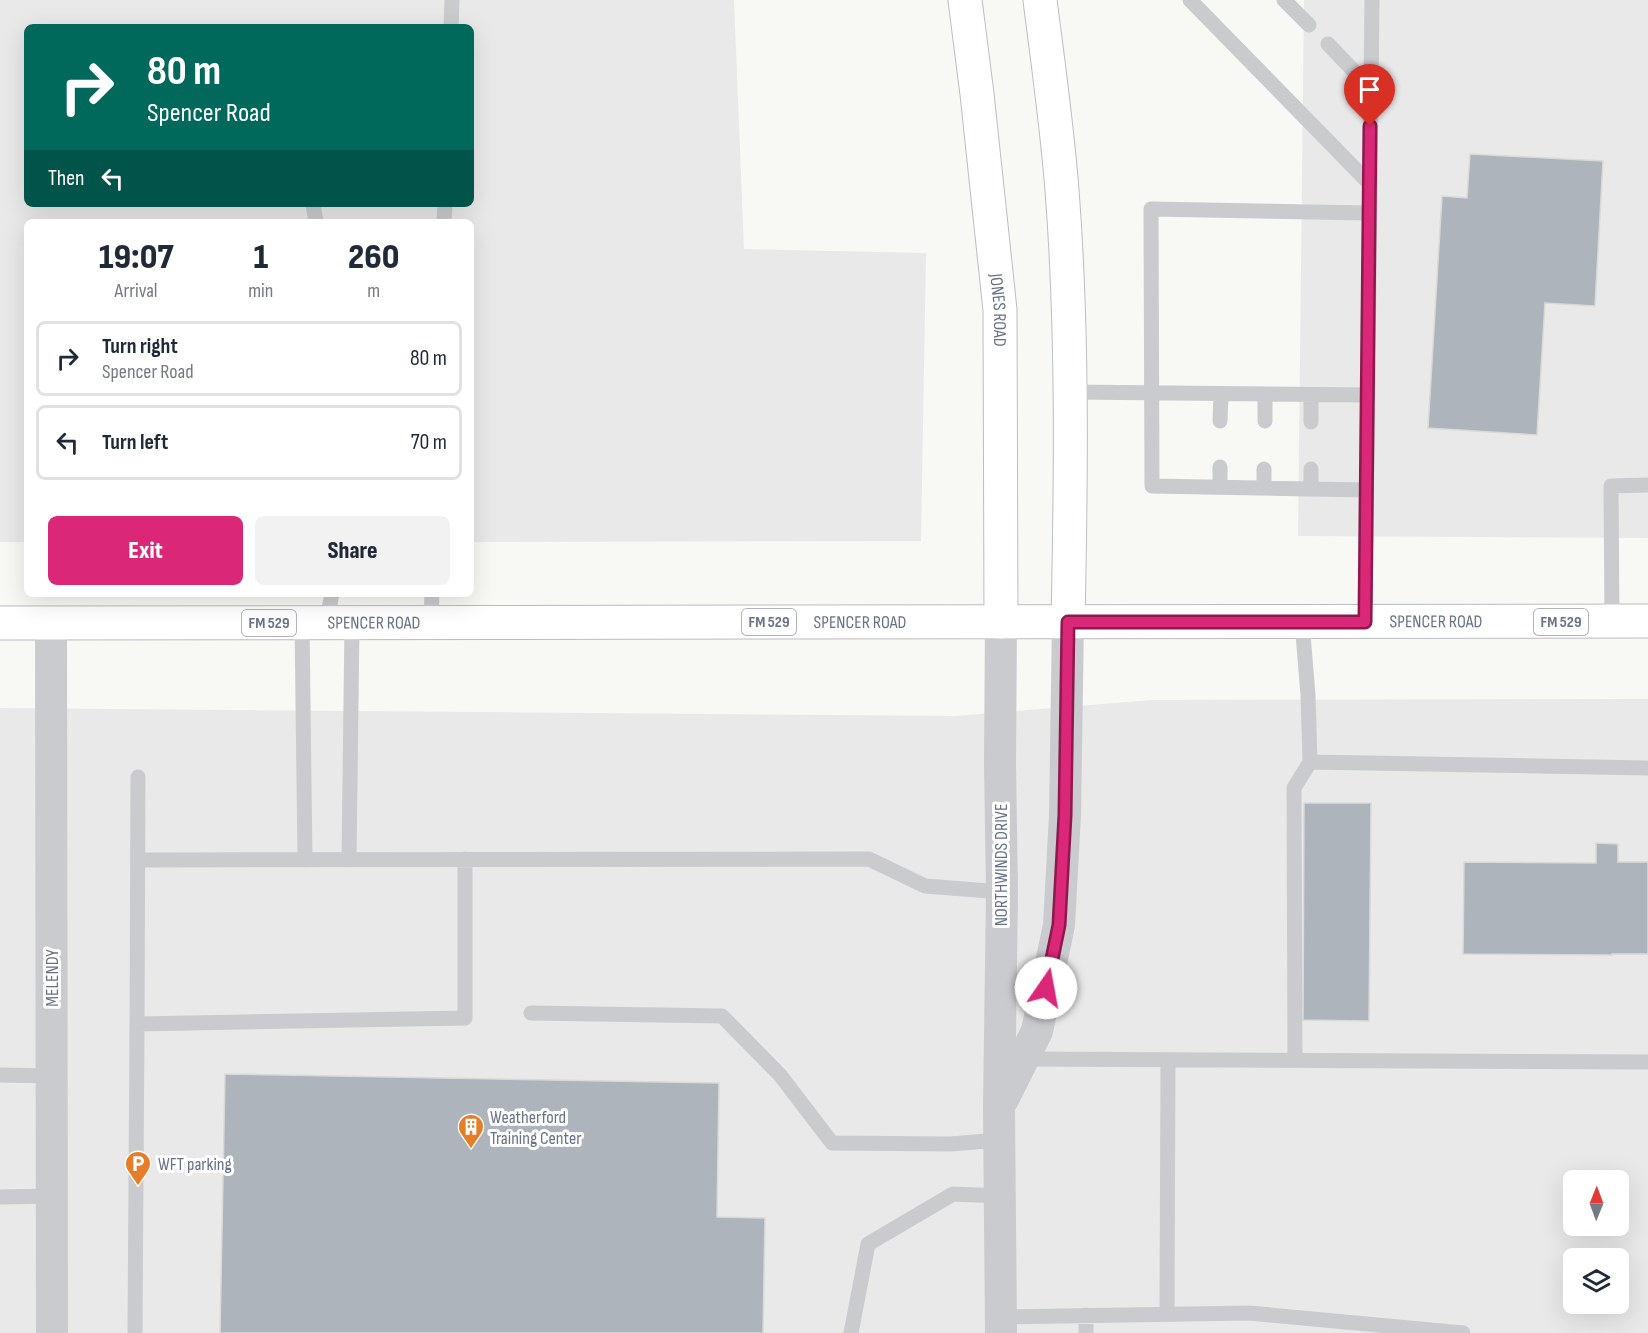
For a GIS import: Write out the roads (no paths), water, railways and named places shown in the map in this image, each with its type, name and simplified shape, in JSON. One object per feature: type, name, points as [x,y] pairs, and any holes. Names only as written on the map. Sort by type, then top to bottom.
[{"type":"main road","name":"JONES ROAD","points":[[965,0],[1000,310],[1001,622]]},
{"type":"main road","points":[[1040,0],[1062,189],[1068,291],[1070,392],[1068,622]]},
{"type":"main road","name":"SPENCER ROAD","points":[[0,623],[328,616],[432,608],[1001,622],[1648,621]]},
{"type":"street","name":"NORTHWINDS DRIVE","points":[[1001,622],[1002,892],[1011,1060],[999,1108],[1001,1325]]},
{"type":"street","name":"NORTHWINDS DRIVE","points":[[1011,1060],[1037,1031],[1059,925],[1065,815],[1068,622]]},
{"type":"street","name":"MELENDY","points":[[51,623],[52,1333]]},
{"type":"lane","points":[[452,0],[452,24]]},
{"type":"lane","points":[[1190,0],[1370,184]]},
{"type":"lane","points":[[1284,0],[1309,25]]},
{"type":"lane","points":[[1365,622],[1372,0]]},
{"type":"lane","points":[[1328,44],[1370,88]]},
{"type":"lane","points":[[1366,490],[1152,486],[1151,209],[1369,213]]},
{"type":"lane","points":[[1070,392],[1367,395]]},
{"type":"lane","points":[[1220,421],[1221,394]]},
{"type":"lane","points":[[1265,394],[1265,421]]},
{"type":"lane","points":[[1311,395],[1311,422]]},
{"type":"lane","points":[[1220,467],[1220,487]]},
{"type":"lane","points":[[1264,469],[1264,488]]},
{"type":"lane","points":[[1311,469],[1311,489]]},
{"type":"lane","points":[[1612,622],[1611,486],[1648,485]]},
{"type":"lane","points":[[328,616],[349,860]]},
{"type":"lane","points":[[306,860],[328,616]]},
{"type":"lane","points":[[1295,1060],[1294,788],[1310,762],[1308,695],[1302,622]]},
{"type":"lane","points":[[1310,762],[1648,768]]},
{"type":"lane","points":[[135,1333],[138,777]]},
{"type":"lane","points":[[138,860],[869,858],[925,886],[1002,892]]},
{"type":"lane","points":[[137,1024],[465,1018],[465,859]]},
{"type":"lane","points":[[531,1013],[722,1016],[780,1075],[832,1143],[951,1144],[999,1140]]},
{"type":"lane","points":[[1011,1060],[1648,1062]]},
{"type":"lane","points":[[1167,1314],[1168,1060]]},
{"type":"lane","points":[[0,1075],[52,1076]]},
{"type":"lane","points":[[851,1333],[868,1244],[953,1194],[1000,1196]]},
{"type":"lane","points":[[0,1197],[52,1196]]},
{"type":"lane","points":[[1001,1325],[1086,1315],[1249,1313],[1463,1333]]},
{"type":"lane","points":[[1086,1315],[1086,1333]]},
{"type":"place","name":"Weatherford Training Center","points":[[471,1150]]},
{"type":"place","name":"WFT parking","points":[[138,1187]]}]
